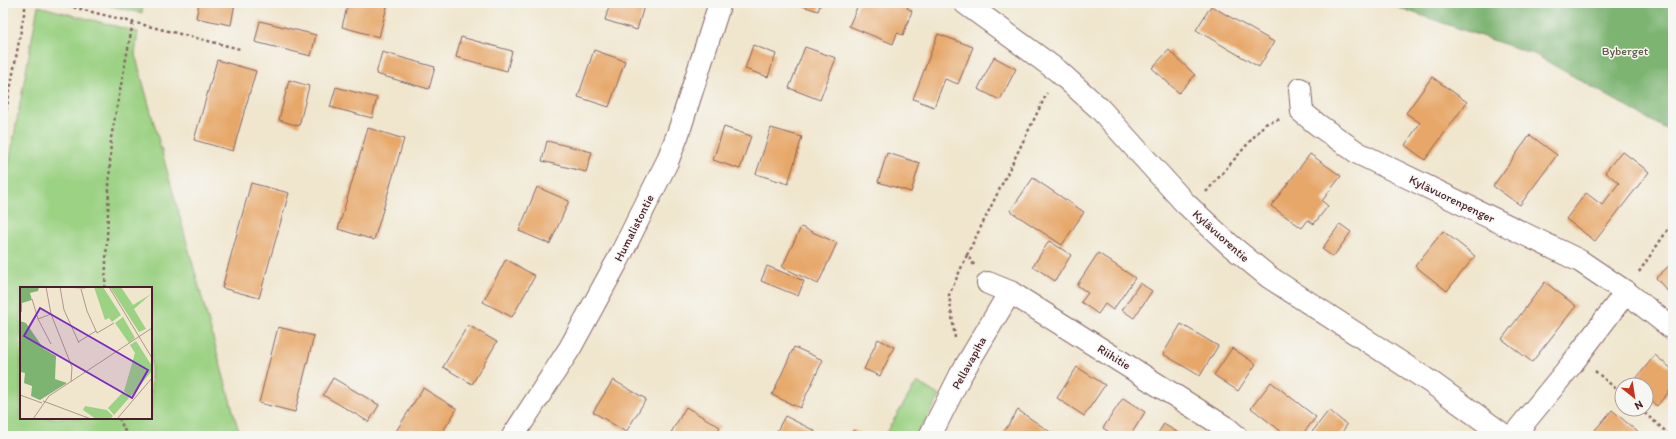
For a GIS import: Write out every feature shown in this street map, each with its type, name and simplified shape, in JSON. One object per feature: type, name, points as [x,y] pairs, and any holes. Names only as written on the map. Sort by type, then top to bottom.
[{"type":"street","name":"Humalistontie","points":[[513,436],[570,348],[618,260],[667,162],[678,134],[720,3]]},
{"type":"street","name":"Kylävuorentie","points":[[965,3],[1058,71],[1100,109],[1185,203],[1230,245],[1270,277],[1432,383],[1505,436]]},
{"type":"street","points":[[1300,89],[1302,112]]},
{"type":"street","name":"Kylävuorenpenger","points":[[1302,112],[1358,153],[1580,261],[1626,292],[1673,329]]},
{"type":"street","name":"Riihitie","points":[[988,283],[1010,292],[1228,429],[1236,436]]},
{"type":"street","name":"Pellavapiha","points":[[930,436],[960,376],[1010,292]]},
{"type":"street","points":[[1513,436],[1578,356],[1626,292]]},
{"type":"path","points":[[3,128],[26,3]]},
{"type":"path","points":[[56,3],[240,49]]},
{"type":"path","points":[[105,287],[111,138],[133,22]]},
{"type":"path","points":[[955,340],[949,295],[967,255],[1058,71]]},
{"type":"path","points":[[1200,189],[1204,194],[1265,124],[1302,112]]},
{"type":"path","points":[[1626,292],[1673,222]]},
{"type":"path","points":[[967,255],[988,283]]},
{"type":"path","points":[[1578,356],[1614,387]]},
{"type":"path","points":[[1649,417],[1671,436]]},
{"type":"path","points":[[119,419],[127,436]]},
{"type":"green space","points":[[98,3],[143,3],[142,13]]},
{"type":"green space","name":"Byberget","points":[[1385,3],[1673,3],[1673,133],[1536,55]]},
{"type":"green space","points":[[38,6],[138,32],[135,54],[240,436],[3,436],[3,196]]},
{"type":"green space","points":[[917,382],[940,396],[916,436],[884,436]]},
{"type":"building","points":[[199,3],[235,3],[231,25],[196,18]]},
{"type":"building","points":[[348,3],[388,3],[379,37],[342,27]]},
{"type":"building","points":[[610,3],[645,3],[637,30],[605,20]]},
{"type":"building","points":[[793,3],[821,3],[818,11]]},
{"type":"building","points":[[859,3],[909,3],[907,8],[912,11],[903,35],[897,33],[893,44],[849,26]]},
{"type":"building","points":[[1211,6],[1274,42],[1259,67],[1196,30]]},
{"type":"building","points":[[260,21],[316,35],[311,56],[255,42]]},
{"type":"building","points":[[938,34],[973,47],[958,84],[945,79],[934,107],[913,99]]},
{"type":"building","points":[[461,37],[512,51],[507,71],[456,57]]},
{"type":"building","points":[[753,45],[776,54],[768,77],[745,69]]},
{"type":"building","points":[[805,47],[836,58],[820,100],[789,88]]},
{"type":"building","points":[[594,50],[625,61],[609,107],[578,97]]},
{"type":"building","points":[[1169,50],[1195,75],[1179,93],[1152,68]]},
{"type":"building","points":[[382,52],[435,67],[429,89],[376,74]]},
{"type":"building","points":[[994,57],[1016,69],[1000,100],[978,89]]},
{"type":"building","points":[[217,60],[256,71],[233,151],[194,140]]},
{"type":"building","points":[[1432,77],[1467,102],[1425,160],[1405,145],[1420,123],[1406,113]]},
{"type":"building","points":[[289,80],[309,86],[299,126],[279,120]]},
{"type":"building","points":[[336,87],[377,98],[372,118],[330,107]]},
{"type":"building","points":[[724,127],[751,136],[740,169],[713,160]]},
{"type":"building","points":[[368,128],[404,139],[374,240],[338,229]]},
{"type":"building","points":[[771,128],[802,137],[788,184],[756,174]]},
{"type":"building","points":[[1530,135],[1557,155],[1520,205],[1493,186]]},
{"type":"building","points":[[547,141],[592,152],[586,172],[542,161]]},
{"type":"building","points":[[1622,151],[1649,172],[1595,241],[1566,219],[1586,193],[1602,205],[1619,183],[1605,172]]},
{"type":"building","points":[[887,153],[920,163],[911,192],[878,182]]},
{"type":"building","points":[[1310,154],[1341,176],[1322,201],[1328,206],[1314,224],[1308,220],[1302,228],[1271,206]]},
{"type":"building","points":[[1033,178],[1084,212],[1062,245],[1010,211]]},
{"type":"building","points":[[251,183],[289,193],[259,298],[222,288]]},
{"type":"building","points":[[537,187],[569,201],[550,244],[519,231]]},
{"type":"building","points":[[1340,224],[1351,232],[1333,257],[1322,249]]},
{"type":"building","points":[[801,227],[837,243],[818,284],[782,267]]},
{"type":"building","points":[[1443,231],[1475,256],[1447,291],[1415,266]]},
{"type":"building","points":[[1049,241],[1071,255],[1055,281],[1033,266]]},
{"type":"building","points":[[1098,253],[1135,278],[1113,310],[1105,304],[1098,314],[1081,302],[1088,293],[1077,285]]},
{"type":"building","points":[[506,259],[535,276],[512,317],[483,302]]},
{"type":"building","points":[[1673,262],[1673,297],[1656,278]]},
{"type":"building","points":[[767,266],[804,281],[798,296],[761,281]]},
{"type":"building","points":[[1545,282],[1576,306],[1532,362],[1502,339]]},
{"type":"building","points":[[1140,283],[1152,291],[1134,318],[1122,310]]},
{"type":"building","points":[[1181,324],[1218,346],[1200,376],[1163,354]]},
{"type":"building","points":[[468,325],[497,342],[472,384],[443,367]]},
{"type":"building","points":[[278,327],[314,336],[295,412],[259,403]]},
{"type":"building","points":[[878,339],[894,347],[880,376],[864,369]]},
{"type":"building","points":[[794,347],[823,360],[800,408],[772,395]]},
{"type":"building","points":[[1232,348],[1256,364],[1238,391],[1214,375]]},
{"type":"building","points":[[1655,355],[1673,370],[1673,387],[1657,406],[1654,404],[1654,377],[1637,377]]},
{"type":"building","points":[[1077,367],[1105,385],[1084,416],[1057,398]]},
{"type":"building","points":[[333,378],[379,405],[369,422],[323,395]]},
{"type":"building","points":[[613,380],[646,399],[626,432],[593,412]]},
{"type":"building","points":[[1271,382],[1316,417],[1301,436],[1287,436],[1251,408]]},
{"type":"building","points":[[423,388],[457,409],[440,436],[393,436]]},
{"type":"building","points":[[1123,398],[1145,412],[1130,436],[1115,436],[1103,428]]},
{"type":"building","points":[[686,407],[720,427],[714,436],[669,436]]},
{"type":"building","points":[[1018,410],[1056,436],[1001,436]]},
{"type":"building","points":[[1329,410],[1347,425],[1339,436],[1309,436]]},
{"type":"building","points":[[1612,410],[1614,412],[1614,417],[1620,417],[1640,434],[1639,436],[1590,436]]},
{"type":"building","points":[[785,416],[815,431],[813,436],[788,436],[777,431]]},
{"type":"building","points":[[1164,424],[1183,436],[1156,436]]},
{"type":"building","points":[[853,430],[865,436],[850,436]]}]
